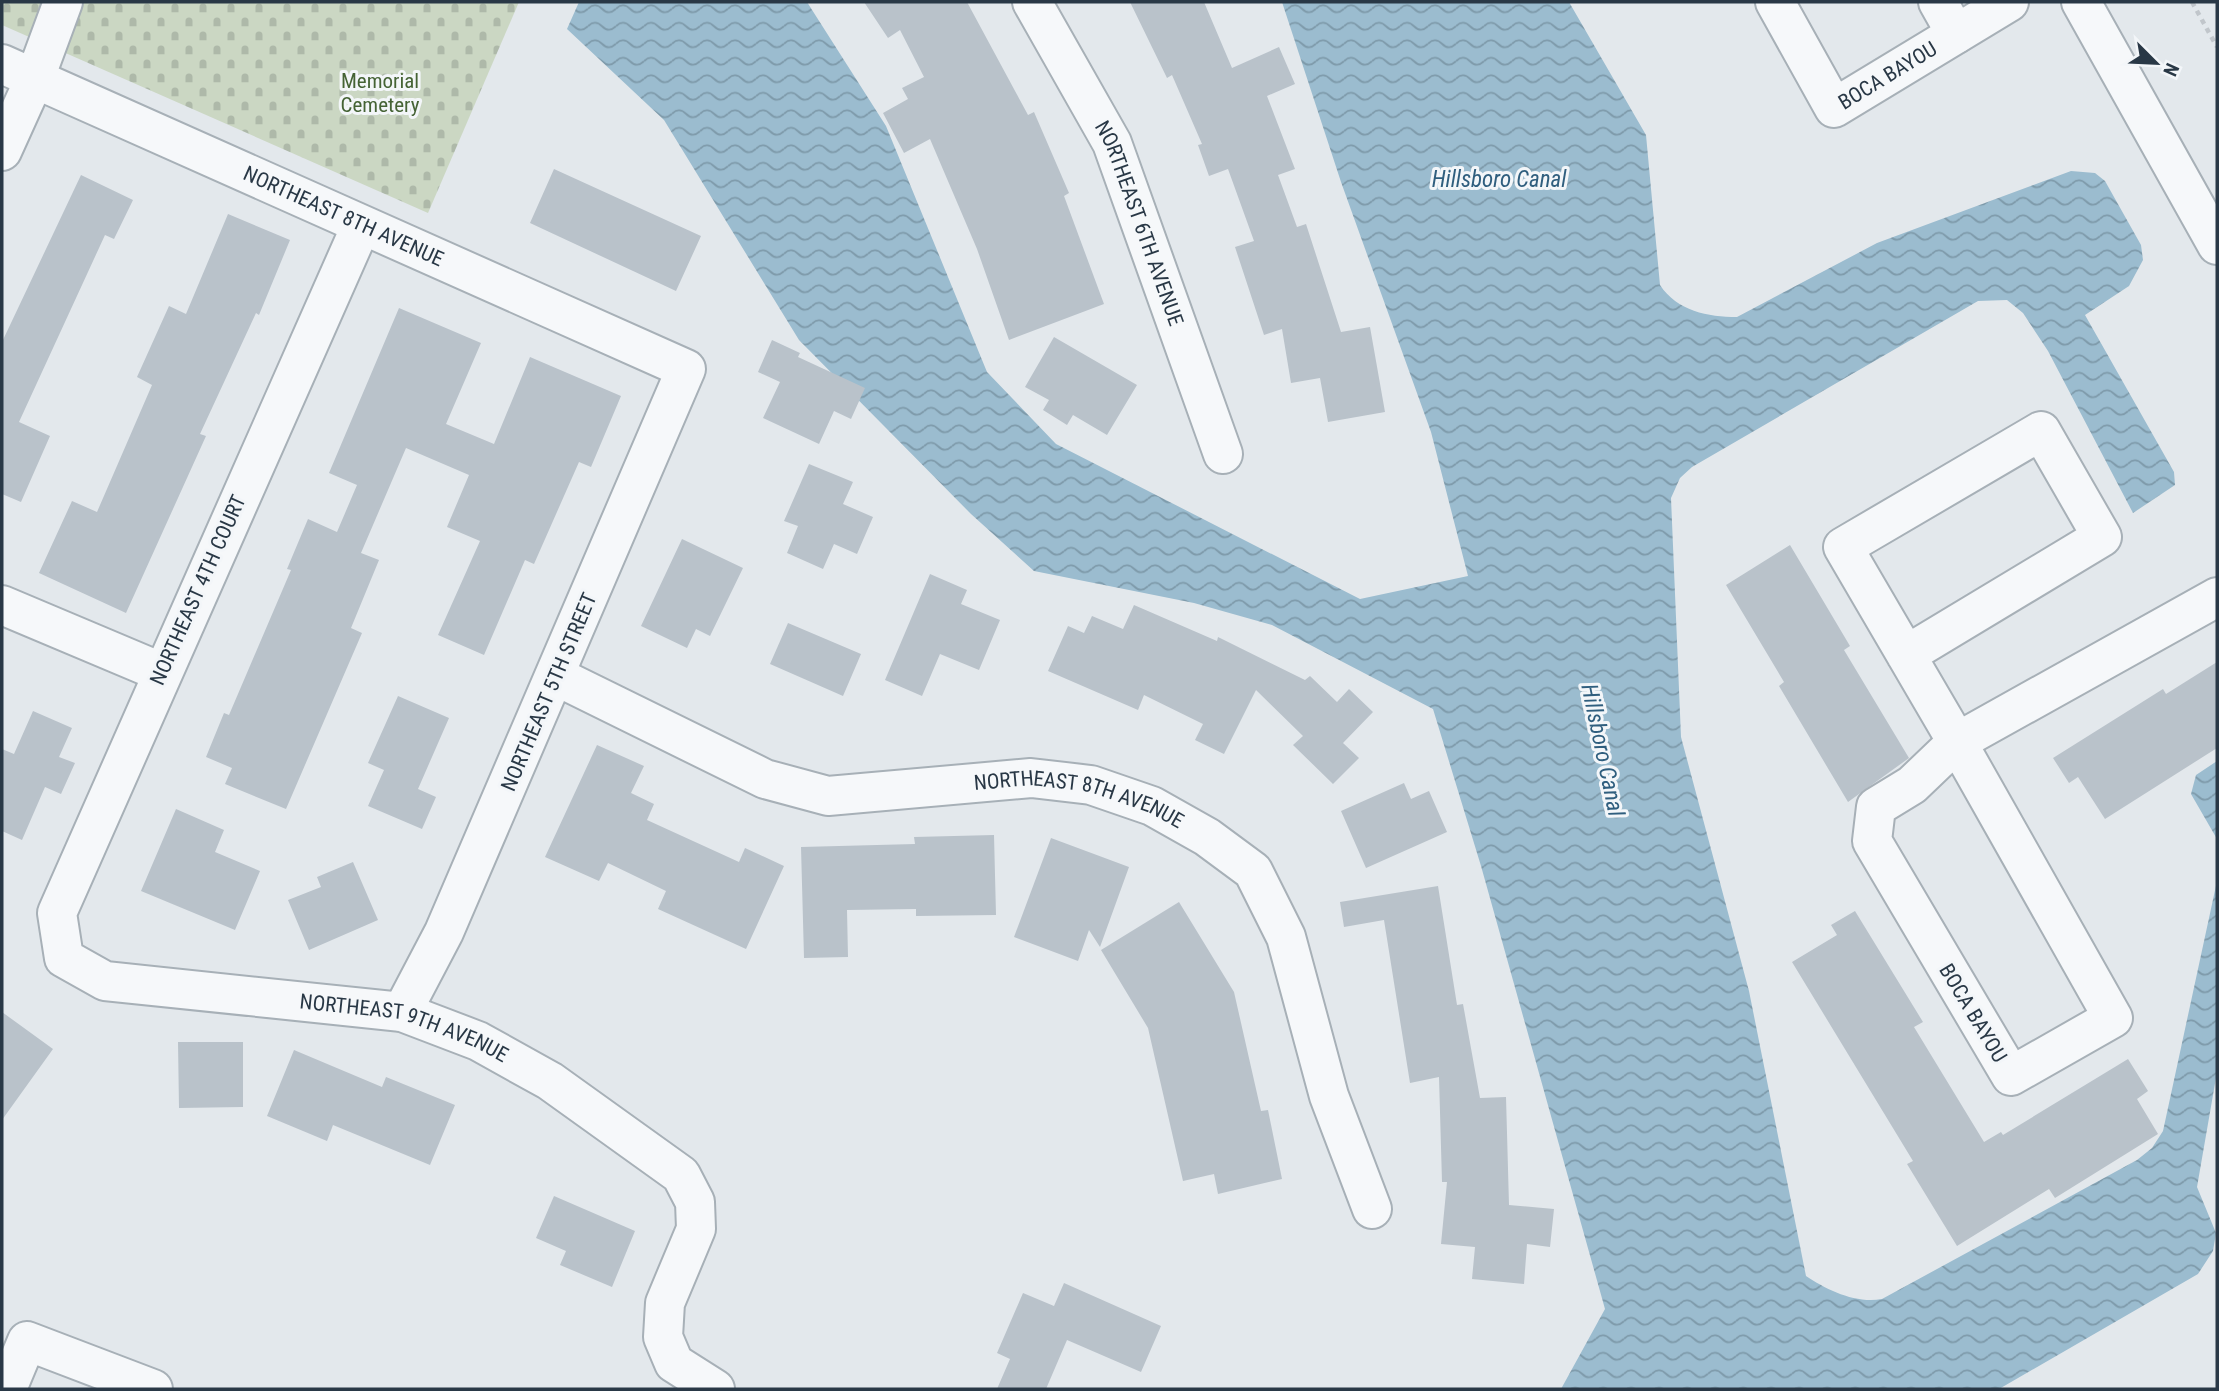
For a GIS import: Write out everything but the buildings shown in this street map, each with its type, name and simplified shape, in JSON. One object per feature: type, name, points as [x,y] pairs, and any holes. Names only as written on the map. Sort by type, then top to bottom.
[{"type":"street","points":[[2,151],[18,71],[63,2]]},
{"type":"street","name":"NORTHEAST 6TH AVENUE","points":[[1032,2],[1111,142],[1223,454]]},
{"type":"street","name":"BOCA BAYOU","points":[[1775,2],[1834,108],[1947,18],[2009,2]]},
{"type":"street","points":[[2081,2],[2217,245]]},
{"type":"street","name":"NORTHEAST 8TH AVENUE","points":[[18,71],[686,369]]},
{"type":"street","name":"NORTHEAST 4TH COURT","points":[[64,958],[57,914],[161,672],[361,226]]},
{"type":"street","name":"NORTHEAST 5TH STREET","points":[[402,1012],[444,932],[686,369]]},
{"type":"street","name":"BOCA BAYOU","points":[[1906,655],[2102,537],[2041,431],[1843,547],[1957,743],[2113,1018],[2011,1076],[1871,841],[1876,807],[1912,785],[1957,743],[2217,597]]},
{"type":"street","points":[[2,605],[161,672]]},
{"type":"street","name":"NORTHEAST 8TH AVENUE","points":[[556,676],[765,779],[828,796],[1031,778],[1090,785],[1152,806],[1206,837],[1253,871],[1286,937],[1329,1096],[1372,1209]]},
{"type":"street","name":"NORTHEAST 9TH AVENUE","points":[[64,958],[105,981],[402,1012],[478,1041],[550,1082],[681,1175],[695,1202],[696,1229],[665,1303],[663,1337],[674,1363],[715,1389]]},
{"type":"street","points":[[6,1389],[26,1341],[153,1389]]},
{"type":"path","points":[[2192,2],[2217,47]]},
{"type":"green space","name":"Memorial Cemetery","points":[[2,2],[519,2],[428,213],[2,25]]},
{"type":"water","name":"Hillsboro Canal","points":[[579,2],[807,2],[886,126],[987,372],[1056,444],[1360,599],[1468,576],[1431,432],[1341,182],[1282,2],[1569,2],[1646,135],[1660,285],[1684,307],[1704,314],[1737,317],[1877,243],[2071,171],[2095,173],[2105,181],[2141,245],[2143,260],[2129,286],[2085,315],[2174,472],[2175,485],[2133,513],[2048,351],[2023,313],[2007,300],[1978,301],[1692,467],[1680,478],[1671,498],[1681,737],[1749,991],[1806,1276],[1832,1291],[1852,1298],[1882,1299],[2137,1160],[2152,1148],[2163,1131],[2217,881],[2217,1072],[2197,1187],[2216,1233],[2213,1251],[2198,1274],[1999,1389],[1561,1389],[1605,1309],[1481,866],[1433,709],[1272,625],[1194,603],[1034,571],[971,514],[799,340],[664,120],[567,29]]},
{"type":"water","points":[[2217,761],[2217,839],[2191,794],[2196,775]]}]
